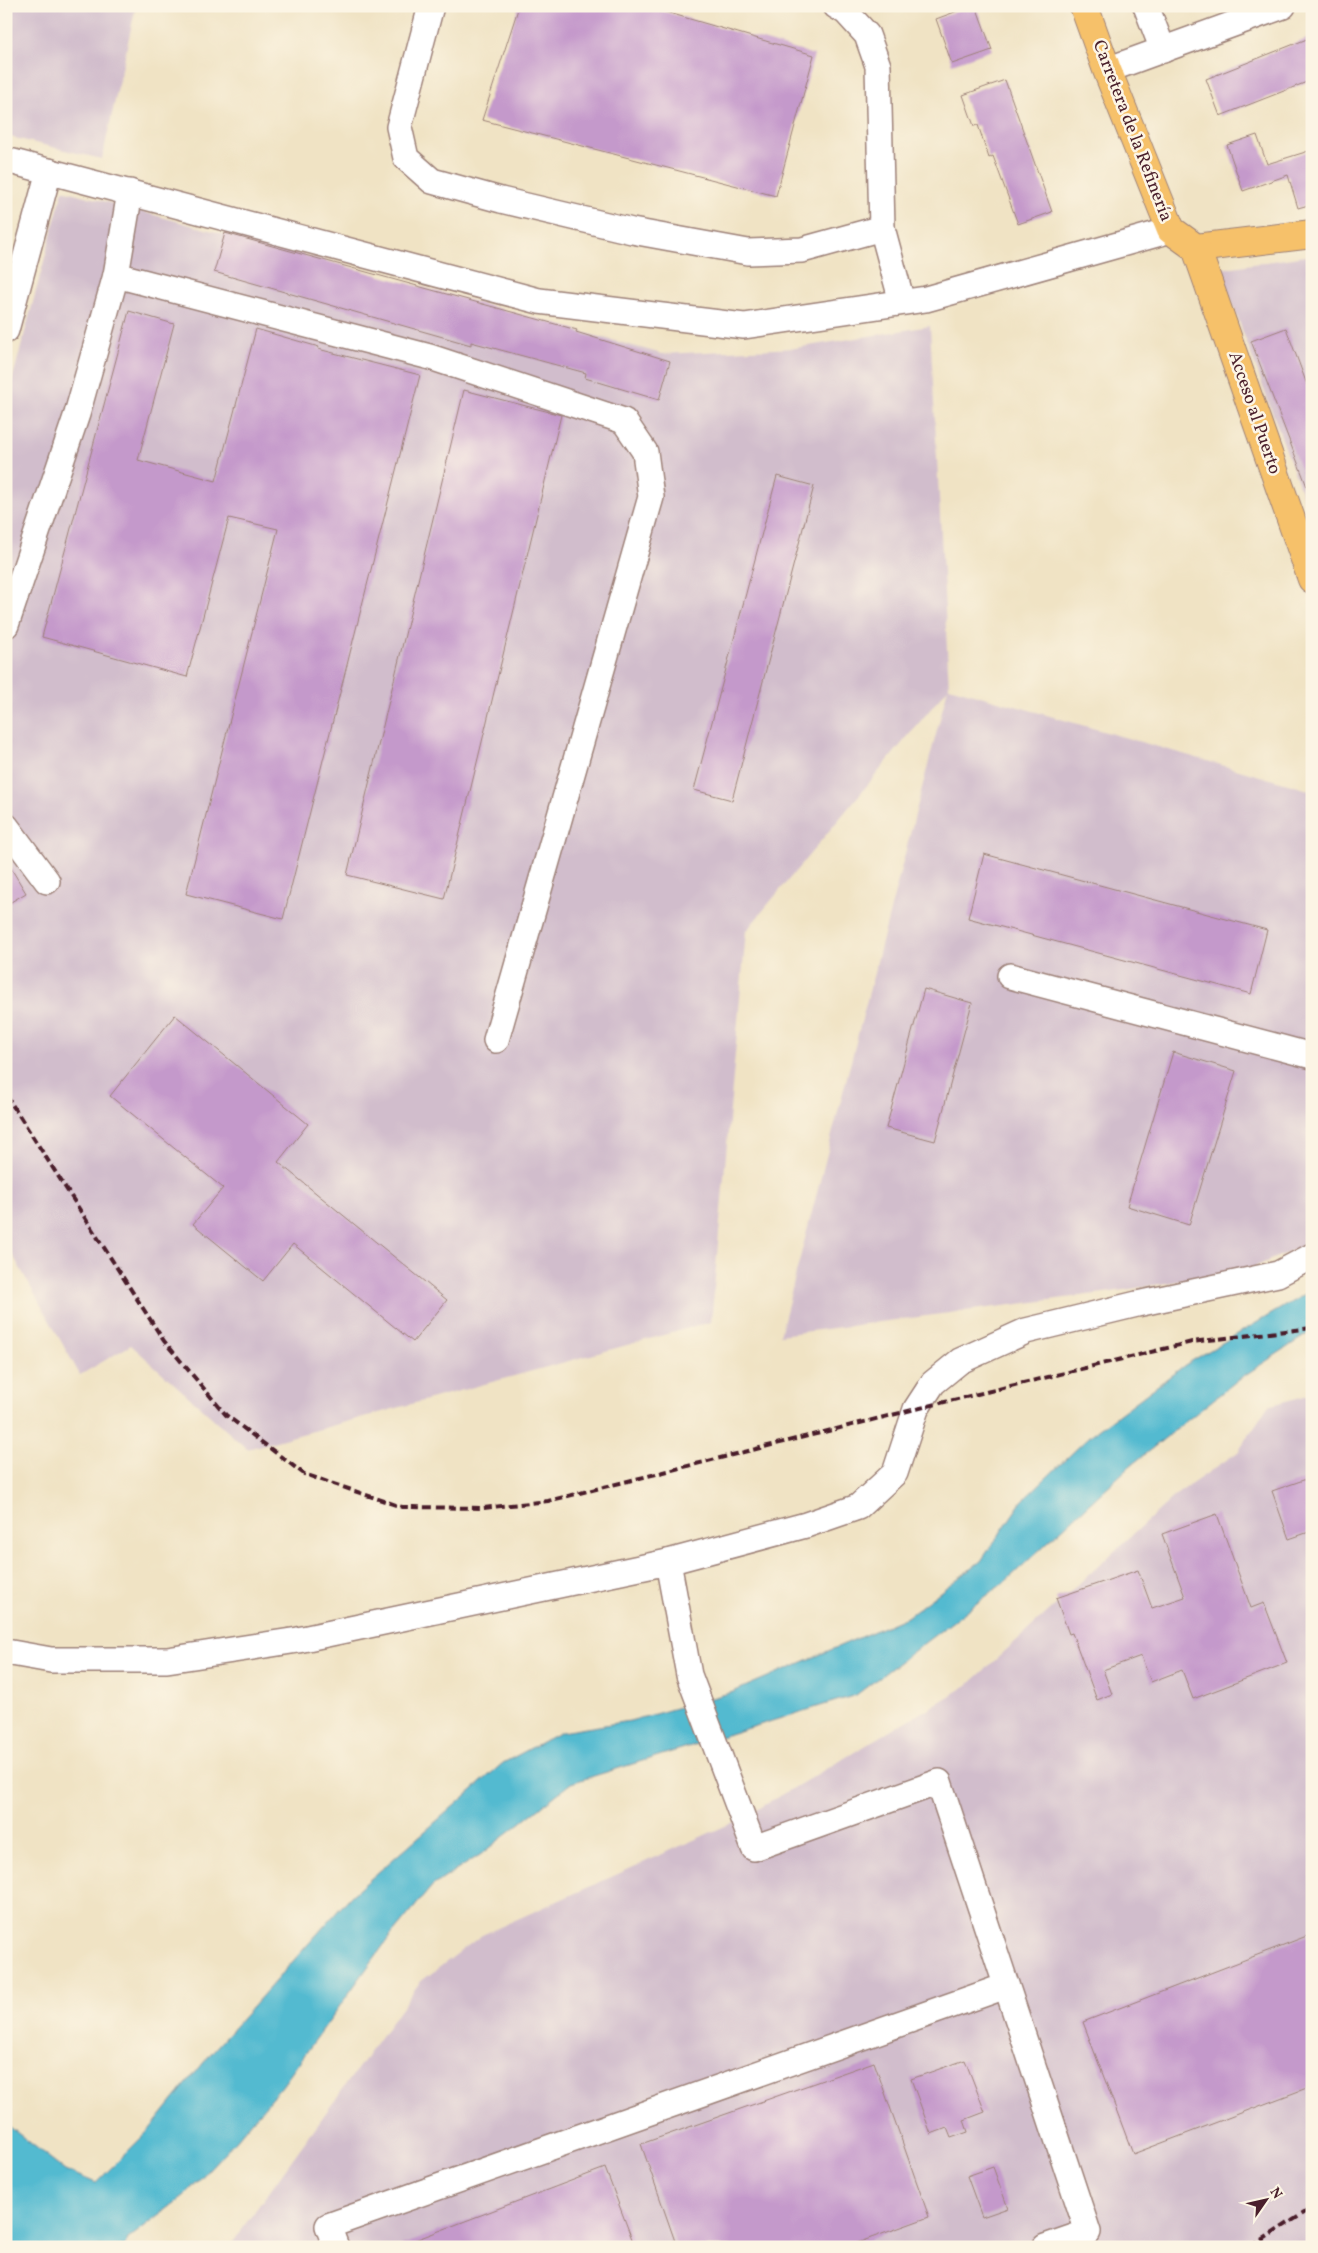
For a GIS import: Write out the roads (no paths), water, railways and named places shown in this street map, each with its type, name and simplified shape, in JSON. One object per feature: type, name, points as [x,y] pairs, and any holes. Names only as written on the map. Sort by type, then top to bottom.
[{"type":"main road","name":"Carretera de la Refinería","points":[[1084,6],[1107,70],[1171,230],[1196,248]]},
{"type":"main road","points":[[1196,248],[1312,234]]},
{"type":"main road","name":"Acceso al Puerto","points":[[1196,248],[1312,579]]},
{"type":"street","points":[[431,6],[399,127],[406,158],[432,181],[501,200],[632,231],[748,252],[802,250],[882,228]]},
{"type":"street","points":[[836,6],[846,12],[867,35],[878,66],[882,228],[902,302]]},
{"type":"street","points":[[1146,6],[1163,50]]},
{"type":"street","points":[[1107,70],[1283,6]]},
{"type":"street","points":[[6,160],[539,301],[744,326],[926,299],[1171,230]]},
{"type":"street","points":[[6,330],[17,254],[49,171]]},
{"type":"street","points":[[6,625],[77,414],[116,275],[130,192]]},
{"type":"street","points":[[116,275],[430,357],[615,418],[624,422],[645,452],[651,497],[496,1040]]},
{"type":"street","points":[[6,826],[47,881]]},
{"type":"street","points":[[1010,976],[1312,1056]]},
{"type":"street","points":[[6,1652],[51,1660],[167,1660],[298,1640],[668,1562],[806,1525],[858,1507],[894,1473],[916,1409],[933,1382],[960,1361],[1026,1331],[1137,1304],[1278,1274],[1312,1256]]},
{"type":"street","points":[[668,1562],[689,1675],[754,1848],[939,1782],[1088,2232],[1045,2247]]},
{"type":"street","points":[[336,2247],[328,2226],[1006,1986]]},
{"type":"water","points":[[1312,1290],[1312,1331],[1239,1379],[1130,1466],[1006,1581],[856,1695],[571,1783],[480,1855],[432,1886],[388,1939],[282,2086],[185,2195],[128,2239],[124,2247],[6,2247],[6,2124],[65,2170],[96,2183],[150,2129],[213,2051],[351,1896],[503,1763],[561,1732],[630,1721],[733,1692],[907,1617],[981,1561],[1022,1501],[1090,1436],[1185,1365]]},
{"type":"railway","points":[[6,1095],[164,1341],[226,1415],[304,1474],[402,1507],[483,1508],[548,1501],[1192,1342],[1312,1328]]},
{"type":"railway","points":[[1251,2247],[1312,2208]]}]
